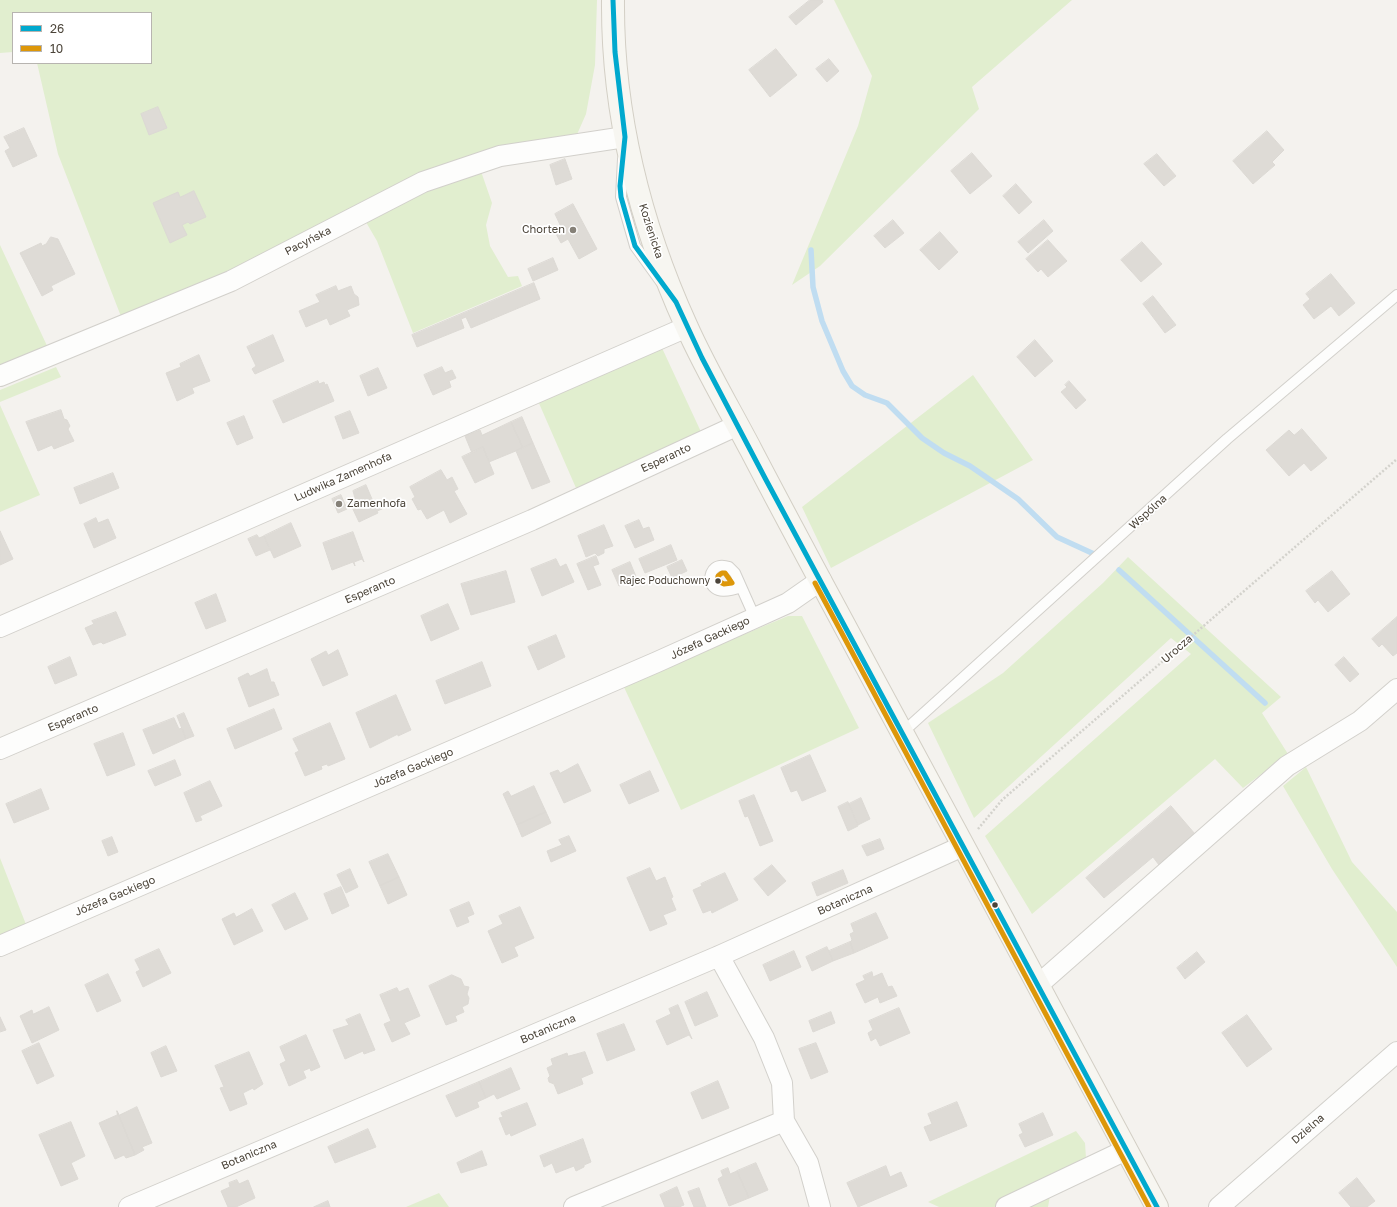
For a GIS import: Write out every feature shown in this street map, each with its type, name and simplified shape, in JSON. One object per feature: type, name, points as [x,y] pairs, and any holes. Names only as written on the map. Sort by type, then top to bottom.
[{"type":"main road","name":"Kozienicka","points":[[613,0],[615,52],[625,137],[636,183],[649,227],[676,302],[687,327],[1156,1207]]},
{"type":"street","name":"Pacyńska","points":[[0,376],[231,281],[423,182],[500,156],[625,137]]},
{"type":"street","name":"Ludwika Zamenhofa","points":[[0,627],[687,327]]},
{"type":"street","name":"Esperanto","points":[[0,749],[532,520],[738,424]]},
{"type":"street","name":"Józefa Gackiego","points":[[0,946],[490,736],[755,618],[788,603],[821,580]]},
{"type":"street","points":[[1038,985],[1287,766],[1360,722],[1397,689]]},
{"type":"street","name":"Botaniczna","points":[[129,1207],[719,956],[963,846]]},
{"type":"street","points":[[719,956],[764,1038],[782,1083],[784,1121],[808,1163],[820,1207]]},
{"type":"street","name":"Dzielna","points":[[1219,1207],[1397,1052]]},
{"type":"street","points":[[574,1207],[784,1121]]},
{"type":"street","points":[[1006,1207],[1126,1150]]},
{"type":"lane","name":"Wspólna","points":[[903,732],[1227,439],[1397,295]]},
{"type":"lane","points":[[741,587],[755,618]]},
{"type":"path","name":"Urocza","points":[[963,846],[1002,800],[1397,459]]},
{"type":"green space","points":[[0,0],[597,0],[595,65],[586,114],[575,139],[475,154],[492,203],[486,225],[490,246],[508,277],[518,276],[522,286],[413,333],[377,241],[356,205],[229,273],[122,319],[58,154],[37,64],[152,64],[152,12],[12,12],[12,52],[0,53]]},
{"type":"green space","points":[[834,0],[1072,0],[972,87],[979,109],[820,266],[792,285],[858,126],[872,76]]},
{"type":"green space","points":[[0,245],[49,350],[0,367]]},
{"type":"green space","points":[[662,348],[702,434],[576,488],[538,401]]},
{"type":"green space","points":[[56,367],[61,377],[0,402],[0,390]]},
{"type":"green space","points":[[973,375],[1033,460],[831,568],[802,507]]},
{"type":"green space","points":[[0,405],[40,495],[0,512]]},
{"type":"green space","points":[[1128,557],[1281,697],[1262,713],[1288,754],[1243,788],[1215,759],[1032,914],[985,836],[1191,654],[1171,638],[974,818],[928,723],[1003,673],[1103,583]]},
{"type":"green space","points":[[788,616],[802,616],[859,728],[681,810],[623,685]]},
{"type":"green space","points":[[1306,767],[1352,862],[1397,912],[1397,967],[1332,869],[1283,786]]},
{"type":"green space","points":[[0,858],[27,927],[0,938]]},
{"type":"green space","points":[[1076,1131],[1085,1143],[1086,1158],[1053,1179],[1048,1207],[939,1207],[928,1202]]},
{"type":"green space","points":[[439,1193],[449,1207],[406,1207]]},
{"type":"building","points":[[810,0],[822,0],[823,2],[796,25],[789,17]]},
{"type":"building","points":[[776,49],[797,75],[770,97],[749,70]]},
{"type":"building","points":[[829,59],[839,71],[827,82],[816,69]]},
{"type":"building","points":[[158,107],[167,128],[149,135],[141,114]]},
{"type":"building","points":[[24,128],[37,156],[13,167],[5,151],[10,148],[4,137]]},
{"type":"building","points":[[1267,131],[1284,150],[1272,162],[1275,165],[1253,184],[1233,161]]},
{"type":"building","points":[[972,153],[992,176],[970,194],[951,171]]},
{"type":"building","points":[[1157,154],[1176,176],[1164,186],[1144,164]]},
{"type":"building","points":[[565,159],[572,179],[556,185],[550,165]]},
{"type":"building","points":[[1016,184],[1032,202],[1019,214],[1003,196]]},
{"type":"building","points":[[194,191],[206,217],[190,224],[188,222],[182,225],[187,235],[170,243],[153,203],[178,192],[180,197]]},
{"type":"building","name":"Chorten","points":[[573,204],[597,249],[579,259],[568,239],[561,243],[555,232],[562,229],[555,214]]},
{"type":"building","points":[[893,220],[904,233],[885,248],[874,236]]},
{"type":"building","points":[[1044,220],[1053,231],[1028,253],[1018,242]]},
{"type":"building","points":[[940,232],[958,252],[939,270],[920,250]]},
{"type":"building","points":[[51,237],[58,239],[75,274],[51,286],[53,290],[42,296],[20,253],[41,243],[42,246],[46,244]]},
{"type":"building","points":[[1048,240],[1067,261],[1048,277],[1041,269],[1038,272],[1026,259]]},
{"type":"building","points":[[1142,242],[1162,264],[1141,282],[1121,260]]},
{"type":"building","points":[[553,258],[558,270],[533,281],[528,269]]},
{"type":"building","points":[[1331,274],[1355,303],[1339,316],[1331,306],[1314,319],[1303,305],[1310,299],[1306,294]]},
{"type":"building","points":[[534,283],[540,299],[471,328],[466,317],[461,319],[464,328],[417,347],[412,335]]},
{"type":"building","points":[[336,286],[338,291],[351,286],[354,294],[358,297],[359,305],[347,310],[350,316],[330,325],[327,318],[306,327],[299,311],[320,302],[316,295]]},
{"type":"building","points":[[1153,296],[1176,325],[1165,333],[1143,304]]},
{"type":"building","points":[[273,335],[284,361],[255,374],[252,369],[256,366],[247,347]]},
{"type":"building","points":[[1035,340],[1053,361],[1035,377],[1017,357]]},
{"type":"building","points":[[199,355],[210,381],[192,388],[194,393],[177,401],[166,373],[181,367],[180,364]]},
{"type":"building","points":[[442,367],[445,373],[452,370],[456,378],[449,381],[451,387],[433,395],[424,375]]},
{"type":"building","points":[[378,368],[387,388],[368,396],[360,376]]},
{"type":"building","points":[[318,381],[319,384],[324,382],[325,385],[327,384],[334,401],[283,423],[273,401]]},
{"type":"building","points":[[1069,381],[1086,400],[1076,409],[1061,392],[1067,387],[1065,385]]},
{"type":"building","points":[[61,410],[64,419],[67,420],[70,426],[68,429],[74,441],[54,449],[52,445],[38,451],[26,422]]},
{"type":"building","points":[[350,411],[359,433],[343,439],[335,417]]},
{"type":"building","points":[[244,416],[253,438],[237,445],[227,423]]},
{"type":"building","points":[[522,417],[533,443],[523,448],[511,422]]},
{"type":"building","points":[[511,422],[523,448],[489,462],[483,447],[472,453],[465,436],[480,430],[482,435]]},
{"type":"building","points":[[1302,429],[1327,458],[1311,471],[1304,463],[1289,476],[1266,450],[1289,430],[1294,435]]},
{"type":"building","points":[[533,443],[550,482],[532,489],[516,451]]},
{"type":"building","points":[[483,447],[494,474],[475,483],[462,457]]},
{"type":"building","points":[[441,470],[447,480],[452,477],[458,489],[454,491],[467,514],[450,523],[444,510],[427,519],[421,509],[418,510],[412,499],[415,497],[410,487]]},
{"type":"building","points":[[113,473],[119,488],[80,504],[74,488]]},
{"type":"building","points":[[366,485],[375,506],[380,504],[382,509],[377,511],[378,513],[359,522],[349,501],[355,498],[353,491]]},
{"type":"building","name":"Zamenhofa","points":[[341,495],[347,509],[338,513],[332,499]]},
{"type":"building","points":[[96,518],[98,523],[108,519],[116,538],[94,548],[84,524]]},
{"type":"building","points":[[639,520],[643,529],[649,527],[654,540],[635,548],[625,526]]},
{"type":"building","points":[[291,523],[301,546],[274,558],[264,536]]},
{"type":"building","points":[[604,525],[613,546],[604,549],[604,553],[598,556],[595,553],[586,557],[578,536]]},
{"type":"building","points":[[0,531],[13,559],[0,565]]},
{"type":"building","points":[[353,532],[364,562],[362,559],[354,562],[355,566],[353,562],[332,570],[323,543]]},
{"type":"building","points":[[257,535],[259,538],[264,536],[270,550],[256,556],[248,539]]},
{"type":"building","points":[[671,545],[677,560],[645,573],[639,559]]},
{"type":"building","points":[[596,556],[599,564],[593,566],[601,585],[588,590],[577,564]]},
{"type":"building","points":[[556,559],[560,567],[566,564],[574,582],[542,596],[531,569]]},
{"type":"building","points":[[682,560],[687,571],[672,578],[667,567]]},
{"type":"building","points":[[630,562],[637,579],[619,586],[612,570]]},
{"type":"building","points":[[506,571],[515,602],[471,615],[461,584]]},
{"type":"building","points":[[1332,571],[1350,594],[1328,612],[1318,600],[1315,603],[1306,591]]},
{"type":"building","points":[[216,594],[226,621],[206,629],[195,603]]},
{"type":"building","points":[[448,604],[459,629],[431,641],[421,616]]},
{"type":"building","points":[[116,612],[126,635],[103,644],[101,642],[93,645],[85,628],[94,624],[92,621]]},
{"type":"building","points":[[1397,617],[1397,653],[1393,656],[1382,644],[1379,647],[1372,639]]},
{"type":"building","points":[[556,635],[565,657],[538,670],[528,647]]},
{"type":"building","points":[[338,650],[348,675],[323,686],[311,659],[326,651],[328,655]]},
{"type":"building","points":[[70,657],[77,675],[55,684],[48,667]]},
{"type":"building","points":[[1344,657],[1359,674],[1350,682],[1335,665]]},
{"type":"building","points":[[482,662],[491,686],[445,704],[436,681]]},
{"type":"building","points":[[267,669],[271,682],[274,682],[279,695],[249,707],[238,678],[248,673],[250,676]]},
{"type":"building","points":[[396,695],[411,730],[398,736],[398,734],[370,748],[356,713]]},
{"type":"building","points":[[274,709],[282,729],[235,749],[227,729]]},
{"type":"building","points":[[184,713],[194,736],[186,739],[177,716]]},
{"type":"building","points":[[174,718],[179,729],[182,728],[186,739],[153,754],[143,730]]},
{"type":"building","points":[[330,723],[345,759],[328,766],[327,764],[321,766],[322,769],[305,776],[295,753],[299,751],[293,739]]},
{"type":"building","points":[[123,733],[135,765],[107,776],[94,744]]},
{"type":"building","points":[[810,755],[826,791],[802,801],[797,790],[791,792],[781,768]]},
{"type":"building","points":[[175,760],[181,775],[155,786],[148,771]]},
{"type":"building","points":[[578,764],[591,791],[564,803],[550,773],[558,770],[560,773]]},
{"type":"building","points":[[650,771],[659,791],[629,804],[620,785]]},
{"type":"building","points":[[210,781],[222,806],[200,816],[202,820],[196,822],[184,793]]},
{"type":"building","points":[[534,786],[546,812],[517,825],[503,794],[508,791],[511,796]]},
{"type":"building","points":[[41,789],[49,809],[14,823],[6,804]]},
{"type":"building","points":[[754,795],[773,841],[760,846],[748,816],[745,817],[739,801]]},
{"type":"building","points":[[861,798],[870,819],[858,825],[849,804]]},
{"type":"building","points":[[848,802],[858,826],[848,831],[838,807]]},
{"type":"building","points":[[1171,806],[1195,834],[1159,865],[1153,857],[1104,898],[1086,878]]},
{"type":"building","points":[[546,812],[551,823],[522,837],[517,825]]},
{"type":"building","points":[[569,836],[576,851],[551,862],[547,851],[562,845],[559,840]]},
{"type":"building","points":[[112,837],[118,852],[108,856],[102,841]]},
{"type":"building","points":[[880,839],[884,849],[867,856],[862,846]]},
{"type":"building","points":[[388,854],[399,877],[380,886],[369,862]]},
{"type":"building","points":[[772,865],[786,881],[768,896],[754,879]]},
{"type":"building","points":[[650,868],[656,881],[665,877],[673,897],[671,898],[676,910],[663,915],[667,924],[650,931],[627,878]]},
{"type":"building","points":[[350,869],[358,887],[346,893],[337,875]]},
{"type":"building","points":[[843,870],[848,883],[817,896],[812,883]]},
{"type":"building","points":[[725,873],[738,900],[712,913],[711,910],[703,913],[693,890],[702,886],[701,884]]},
{"type":"building","points":[[399,877],[407,895],[388,904],[380,886]]},
{"type":"building","points":[[341,887],[349,906],[332,914],[324,894]]},
{"type":"building","points":[[295,893],[308,919],[285,930],[272,905]]},
{"type":"building","points":[[469,902],[474,914],[467,917],[469,922],[457,927],[450,910]]},
{"type":"building","points":[[520,907],[534,938],[514,947],[518,956],[502,963],[488,931],[503,924],[499,916]]},
{"type":"building","points":[[252,909],[263,931],[234,945],[222,919],[234,913],[236,917]]},
{"type":"building","points":[[876,913],[888,938],[854,953],[850,942],[852,940],[850,934],[854,932],[851,924]]},
{"type":"building","points":[[850,942],[854,953],[833,961],[829,951]]},
{"type":"building","points":[[827,947],[833,961],[812,971],[806,957]]},
{"type":"building","points":[[159,949],[171,973],[143,987],[136,972],[140,970],[135,960]]},
{"type":"building","points":[[794,951],[801,967],[770,981],[763,965]]},
{"type":"building","points":[[1197,952],[1205,962],[1185,979],[1177,968]]},
{"type":"building","points":[[872,972],[873,977],[882,973],[888,987],[892,986],[897,996],[880,1003],[878,997],[865,1003],[856,984],[865,980],[863,976]]},
{"type":"building","points":[[108,974],[121,1001],[97,1012],[85,985]]},
{"type":"building","points":[[452,975],[461,979],[464,986],[469,987],[467,994],[469,998],[468,1004],[462,1007],[464,1012],[455,1016],[457,1021],[446,1025],[429,986]]},
{"type":"building","points":[[397,988],[399,992],[408,988],[420,1016],[404,1023],[410,1034],[392,1042],[384,1024],[391,1021],[380,995]]},
{"type":"building","points":[[707,992],[718,1016],[695,1026],[685,1002]]},
{"type":"building","points":[[678,1005],[692,1039],[689,1035],[667,1045],[656,1021],[671,1014],[669,1009]]},
{"type":"building","points":[[49,1007],[59,1030],[32,1043],[20,1016],[32,1010],[33,1014]]},
{"type":"building","points":[[899,1008],[910,1033],[880,1046],[876,1038],[871,1041],[868,1033],[873,1030],[869,1021]]},
{"type":"building","points":[[831,1012],[835,1023],[813,1032],[809,1021]]},
{"type":"building","points":[[360,1014],[375,1050],[364,1054],[363,1051],[345,1059],[333,1030],[349,1025],[346,1020]]},
{"type":"building","points":[[1247,1015],[1272,1049],[1247,1067],[1222,1033]]},
{"type":"building","points":[[0,1017],[6,1030],[0,1032]]},
{"type":"building","points":[[624,1024],[635,1050],[607,1061],[597,1034]]},
{"type":"building","points":[[306,1035],[320,1067],[311,1071],[310,1068],[303,1071],[306,1078],[289,1086],[280,1064],[286,1061],[280,1047]]},
{"type":"building","points":[[39,1043],[54,1076],[37,1084],[22,1051]]},
{"type":"building","points":[[816,1043],[828,1072],[811,1079],[799,1049]]},
{"type":"building","points":[[166,1046],[177,1071],[161,1077],[151,1053]]},
{"type":"building","points":[[249,1052],[263,1084],[254,1090],[253,1088],[243,1093],[247,1104],[230,1111],[220,1088],[224,1087],[215,1066]]},
{"type":"building","points":[[585,1052],[593,1073],[581,1078],[583,1084],[558,1094],[554,1084],[549,1082],[548,1078],[550,1076],[547,1068],[553,1065],[551,1059],[567,1053],[568,1056]]},
{"type":"building","points":[[511,1068],[520,1089],[497,1099],[494,1094],[486,1098],[479,1082]]},
{"type":"building","points":[[718,1081],[729,1108],[702,1119],[691,1093]]},
{"type":"building","points":[[479,1082],[486,1098],[477,1102],[479,1107],[456,1117],[446,1096]]},
{"type":"building","points":[[957,1102],[967,1126],[930,1141],[924,1127],[932,1124],[928,1114]]},
{"type":"building","points":[[527,1103],[536,1125],[511,1136],[510,1133],[506,1135],[499,1118],[503,1117],[501,1113]]},
{"type":"building","points":[[137,1107],[152,1143],[142,1147],[144,1150],[135,1155],[117,1111],[119,1115]]},
{"type":"building","points":[[117,1111],[135,1155],[126,1158],[124,1155],[115,1159],[99,1123],[117,1115]]},
{"type":"building","points":[[1043,1113],[1053,1135],[1025,1147],[1019,1135],[1023,1133],[1019,1124]]},
{"type":"building","points":[[71,1122],[85,1156],[71,1163],[78,1179],[61,1186],[39,1135]]},
{"type":"building","points":[[368,1129],[376,1147],[335,1163],[328,1147]]},
{"type":"building","points":[[583,1139],[591,1162],[576,1171],[574,1166],[556,1173],[552,1163],[544,1167],[540,1156]]},
{"type":"building","points":[[482,1151],[487,1165],[461,1173],[457,1163]]},
{"type":"building","points":[[756,1163],[768,1190],[749,1198],[737,1171]]},
{"type":"building","points":[[886,1166],[890,1177],[901,1172],[907,1186],[858,1207],[847,1183]]},
{"type":"building","points":[[728,1168],[730,1174],[737,1171],[749,1198],[729,1206],[718,1179],[723,1176],[721,1171]]},
{"type":"building","points":[[1357,1178],[1375,1201],[1367,1207],[1351,1207],[1339,1193]]},
{"type":"building","points":[[237,1180],[239,1184],[248,1180],[255,1198],[236,1207],[228,1207],[221,1191],[230,1187],[229,1183]]},
{"type":"building","points":[[677,1187],[684,1205],[679,1207],[665,1207],[660,1195]]},
{"type":"building","points":[[699,1188],[706,1207],[694,1207],[688,1192]]},
{"type":"building","points":[[328,1201],[330,1207],[314,1207]]},
{"type":"waterway","points":[[811,250],[813,287],[822,321],[843,371],[852,386],[865,395],[887,403],[922,438],[944,453],[970,466],[1018,499],[1057,537],[1094,554]]},
{"type":"waterway","points":[[1119,570],[1265,703]]},
{"type":"transit line","name":"26","points":[[613,0],[615,52],[625,137],[620,186],[621,197],[635,246],[676,302],[702,358],[765,478],[1157,1207]]},
{"type":"transit line","name":"10","points":[[722,573],[725,573],[732,583],[724,584],[718,581],[718,576],[722,573]]},
{"type":"transit line","name":"10","points":[[815,583],[1149,1207]]},
{"type":"place","name":"Chorten","points":[[573,230]]},
{"type":"place","name":"Zamenhofa","points":[[339,504]]},
{"type":"place","name":"Rajec Poduchowny","points":[[718,581]]}]
